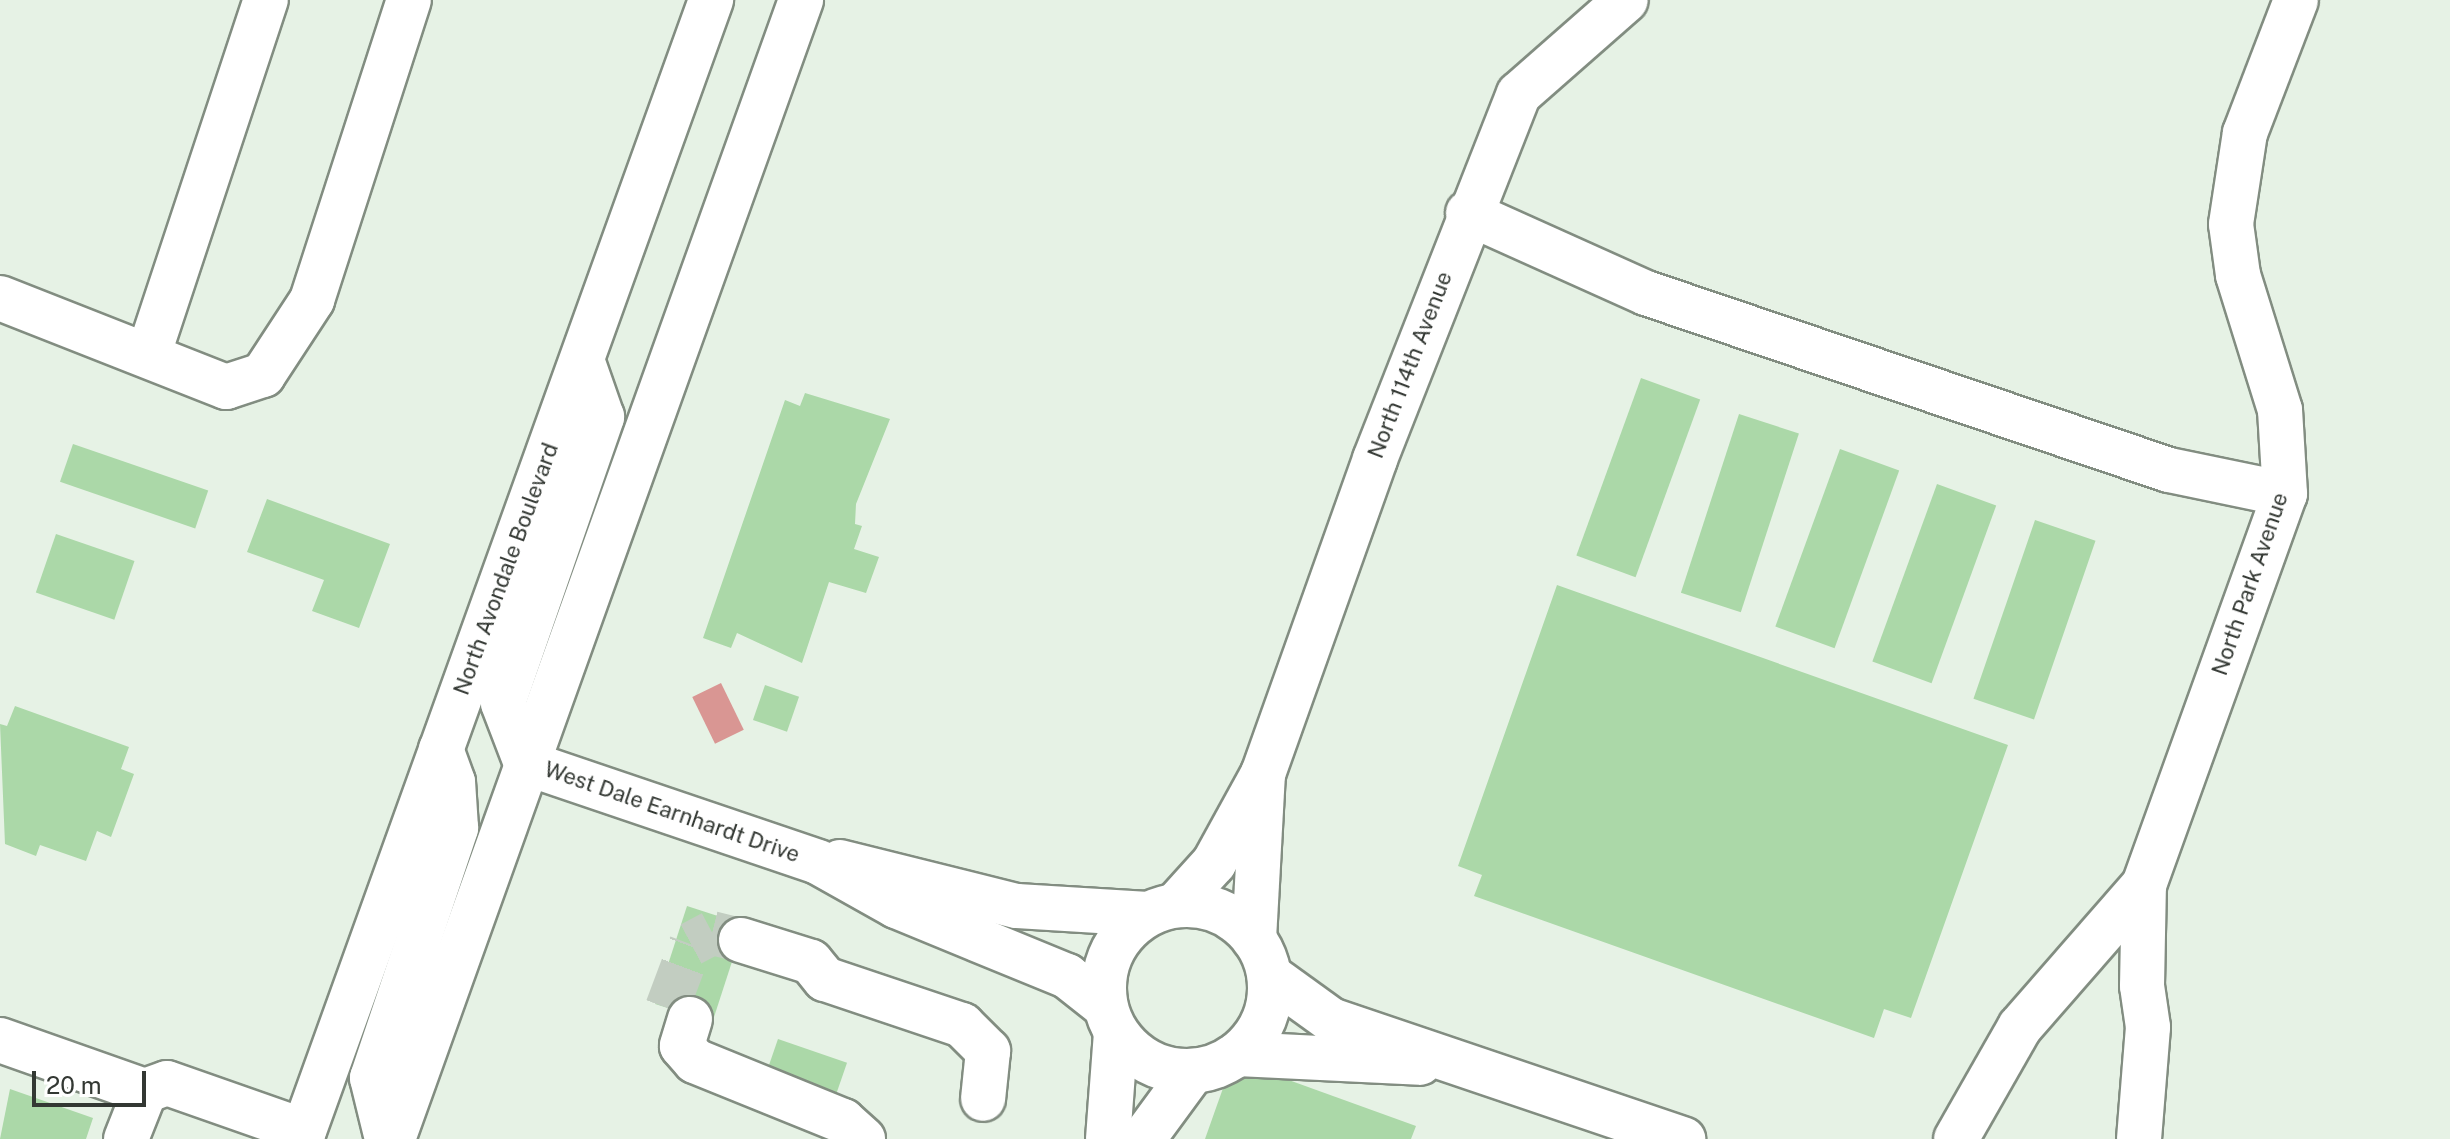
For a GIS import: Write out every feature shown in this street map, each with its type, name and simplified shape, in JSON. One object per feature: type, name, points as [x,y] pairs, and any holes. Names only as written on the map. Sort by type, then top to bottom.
[{"type":"street","points":[[149,353],[266,0]]},
{"type":"street","points":[[0,298],[149,353],[226,387],[263,375],[312,300],[409,0]]},
{"type":"street","name":"North Avondale Boulevard","points":[[302,1135],[711,0]]},
{"type":"street","points":[[393,1139],[801,0]]},
{"type":"street","name":"North 114th Avenue","points":[[1263,774],[1468,213],[1519,94],[1626,0]]},
{"type":"street","name":"North Park Avenue","points":[[2139,1139],[2148,1027],[2142,986],[2144,885],[2285,494],[2280,410],[2238,275],[2231,224],[2245,133],[2296,0]]},
{"type":"street","points":[[1468,213],[1646,293],[2169,470],[2285,494]]},
{"type":"street","points":[[526,763],[503,703],[602,417],[582,360]]},
{"type":"street","points":[[387,1139],[372,1078],[456,828],[453,782],[441,749]]},
{"type":"street","name":"West Dale Earnhardt Drive","points":[[526,763],[818,862],[896,906],[1067,976],[1149,1062],[1193,1071],[1238,1054],[1446,1062]]},
{"type":"street","points":[[1108,1139],[1111,1019],[1107,963],[1214,863],[1263,774]]},
{"type":"street","points":[[1238,1054],[1269,1005],[1262,957],[1263,774]]},
{"type":"street","name":"West Dale Earnhardt Drive","points":[[818,862],[860,861],[1017,906],[1220,911],[1262,957],[1331,1020],[1446,1062],[1683,1139]]},
{"type":"street","name":"North Park Avenue","points":[[1956,1139],[2020,1027],[2144,885]]},
{"type":"street","points":[[736,952],[811,962],[825,979],[962,1025],[988,1051],[983,1099]]},
{"type":"street","points":[[679,1024],[695,1061],[843,1121],[863,1139]]},
{"type":"street","points":[[0,1040],[145,1091],[167,1083],[302,1135]]},
{"type":"street","points":[[1143,1139],[1193,1071]]},
{"type":"street","points":[[126,1139],[145,1091]]},
{"type":"shaded area","points":[[721,683],[744,730],[715,744],[692,697]]},
{"type":"building","points":[[1641,378],[1700,400],[1636,577],[1576,556]]},
{"type":"building","points":[[805,393],[890,419],[856,504],[855,524],[862,526],[854,549],[879,557],[866,593],[829,582],[802,663],[737,633],[731,648],[703,638],[785,400],[800,406]]},
{"type":"building","points":[[1739,414],[1799,433],[1741,612],[1681,593]]},
{"type":"building","points":[[73,444],[208,491],[195,528],[60,482]]},
{"type":"building","points":[[1840,449],[1899,471],[1835,648],[1775,627]]},
{"type":"building","points":[[1937,484],[1996,506],[1932,683],[1872,662]]},
{"type":"building","points":[[267,499],[390,544],[359,628],[312,611],[324,580],[247,552]]},
{"type":"building","points":[[2035,520],[2096,541],[2034,720],[1973,699]]},
{"type":"building","points":[[56,534],[134,561],[114,620],[36,593]]},
{"type":"building","points":[[1557,585],[2008,745],[1911,1018],[1884,1009],[1874,1038],[1474,896],[1482,875],[1458,866]]},
{"type":"building","points":[[765,685],[799,697],[787,732],[753,720]]},
{"type":"building","points":[[15,706],[129,747],[121,769],[134,774],[111,837],[97,831],[86,861],[40,845],[36,856],[5,844],[0,724],[7,726]]},
{"type":"building","points":[[687,906],[744,925],[712,1022],[655,1004]]},
{"type":"building","points":[[778,1039],[847,1063],[834,1101],[765,1077]]},
{"type":"building","points":[[1233,1060],[1416,1126],[1411,1139],[1205,1139]]},
{"type":"building","points":[[10,1089],[93,1118],[86,1139],[0,1139]]},
{"type":"tunnel","points":[[667,1008],[691,944],[712,933],[741,940]]}]
